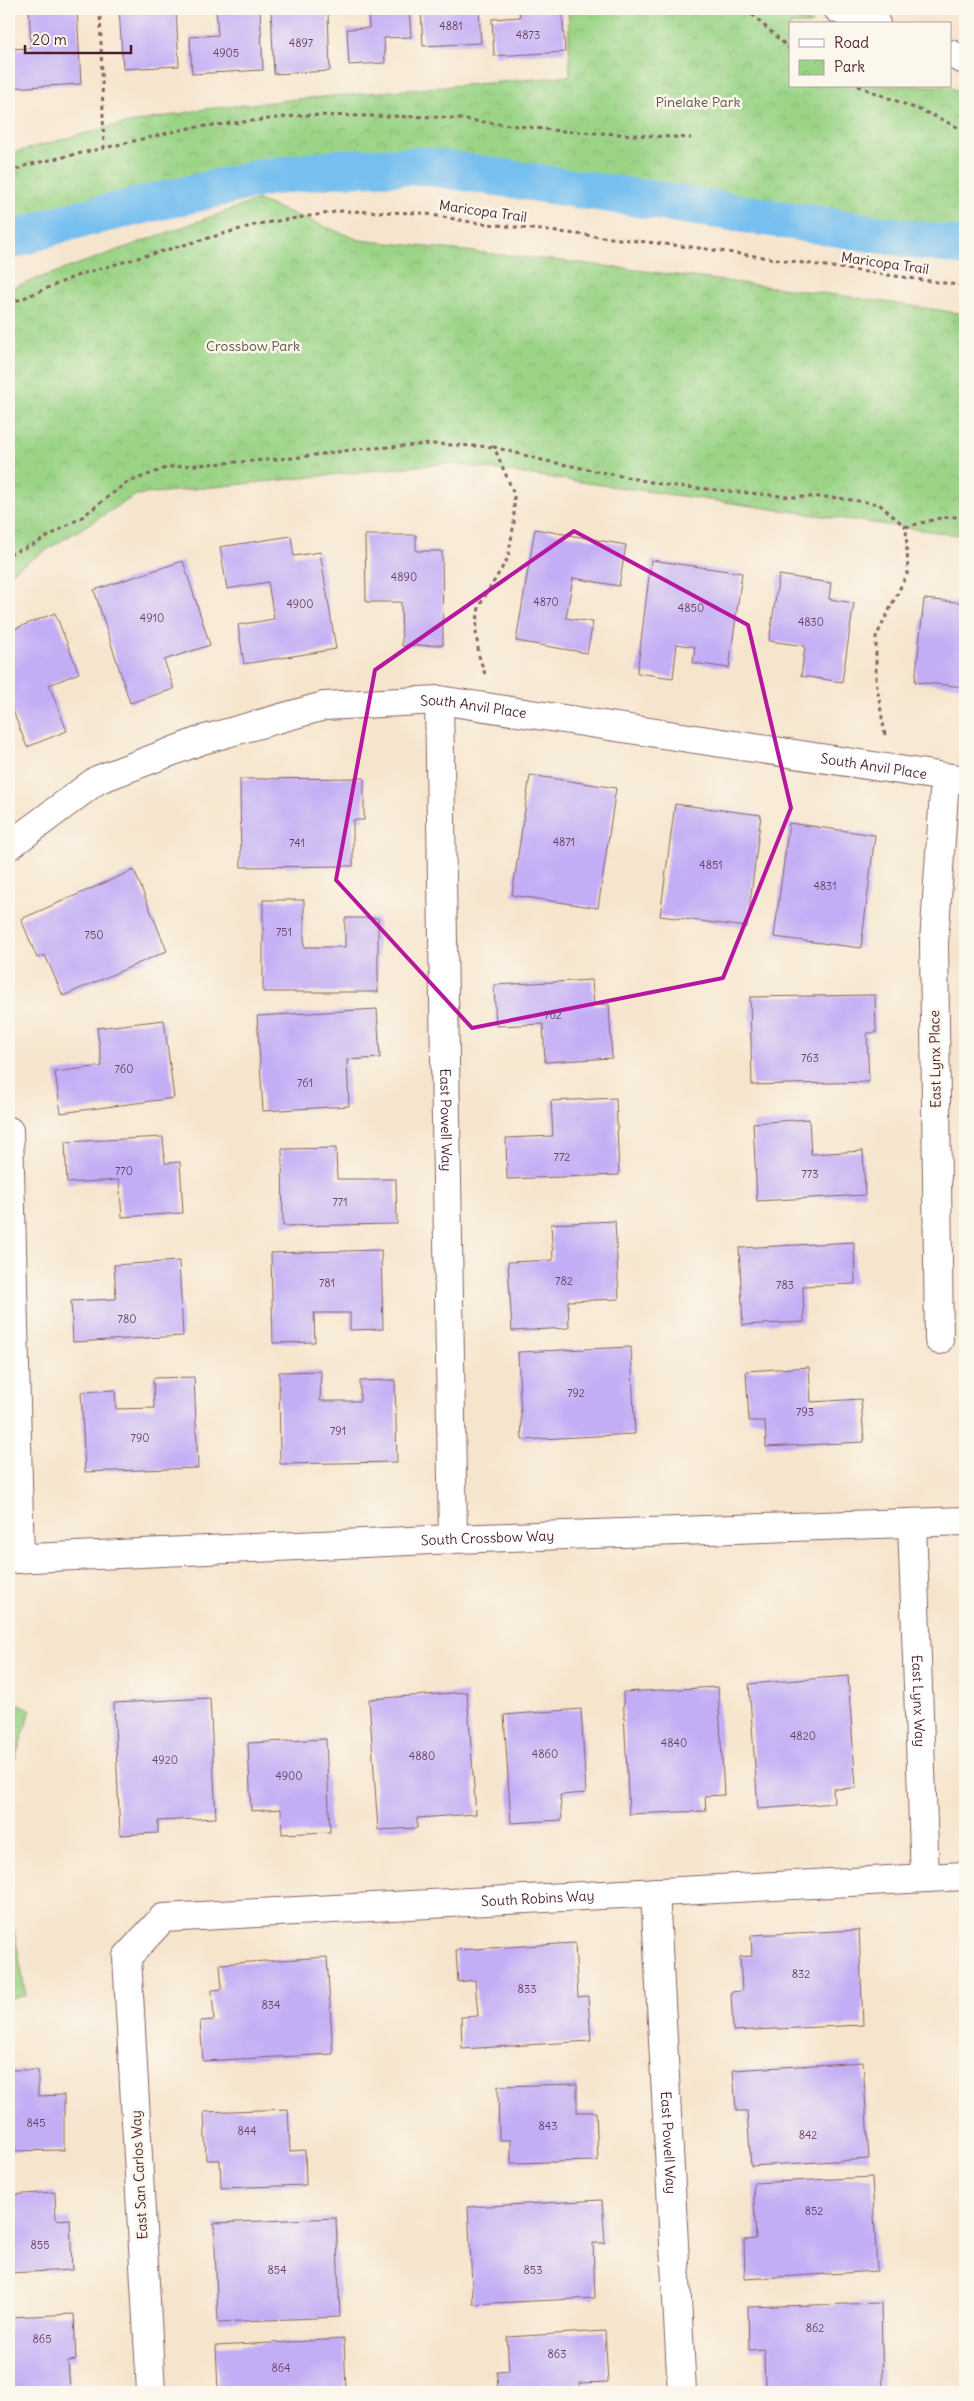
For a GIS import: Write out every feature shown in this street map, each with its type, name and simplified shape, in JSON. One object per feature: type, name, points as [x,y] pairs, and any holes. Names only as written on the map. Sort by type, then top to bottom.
[{"type":"street","points":[[838,9],[871,22]]},
{"type":"street","points":[[952,55],[965,60]]},
{"type":"street","name":"South Anvil Place","points":[[9,846],[97,780],[202,740],[324,706],[439,700],[955,779]]},
{"type":"street","name":"East Powell Way","points":[[439,700],[453,1539]]},
{"type":"street","name":"East Lynx Place","points":[[939,1340],[934,943],[955,779]]},
{"type":"street","points":[[9,1131],[14,1559]]},
{"type":"street","name":"South Crossbow Way","points":[[14,1559],[453,1539],[965,1522]]},
{"type":"street","name":"East Lynx Way","points":[[912,1523],[924,1878]]},
{"type":"street","name":"South Robins Way","points":[[127,1957],[163,1918],[965,1876]]},
{"type":"street","name":"East Powell Way","points":[[655,1892],[682,2392]]},
{"type":"street","name":"East San Carlos Way","points":[[127,1957],[151,2392]]},
{"type":"path","points":[[100,9],[104,148]]},
{"type":"path","points":[[746,9],[789,48]]},
{"type":"path","points":[[863,88],[930,114],[965,132]]},
{"type":"path","points":[[9,173],[27,164],[189,128],[304,115],[442,118],[561,131],[691,138]]},
{"type":"path","name":"Maricopa Trail","points":[[9,304],[81,274],[258,224],[342,211],[421,213],[471,222],[699,248],[965,286]]},
{"type":"path","points":[[9,554],[33,545],[82,517],[126,483],[169,467],[293,458],[358,449],[433,444],[494,447],[542,460],[665,486],[791,497],[831,497],[879,504],[906,527],[908,572],[876,637],[876,681],[892,770]]},
{"type":"path","points":[[494,447],[514,494],[514,523],[508,558],[479,606],[476,632],[479,656],[497,709]]},
{"type":"path","points":[[906,527],[940,518],[965,516]]},
{"type":"highlighted area","points":[[574,531],[748,625],[791,808],[723,978],[472,1028],[336,880],[375,670]]},
{"type":"green space","name":"Pinelake Park","points":[[568,9],[782,9],[809,22],[789,22],[789,88],[952,88],[965,94],[965,237],[430,157],[321,160],[214,176],[9,234],[9,154],[108,127],[206,109],[299,99],[570,76]]},
{"type":"green space","name":"Crossbow Park","points":[[258,200],[359,240],[580,263],[845,296],[965,314],[965,536],[446,463],[136,495],[9,573],[9,289]]},
{"type":"green space","points":[[9,1699],[31,1710],[12,1769],[9,1834]]},
{"type":"green space","points":[[9,1902],[26,1996],[9,1998]]},
{"type":"building","points":[[29,9],[77,9],[81,84],[9,88],[9,49],[31,48]]},
{"type":"building","points":[[119,9],[176,9],[179,66],[123,69]]},
{"type":"building","points":[[216,9],[260,9],[263,70],[192,74],[190,37],[218,35]]},
{"type":"building","points":[[271,9],[344,9],[344,13],[328,14],[330,71],[274,74]]},
{"type":"building","points":[[368,9],[409,9],[411,37],[384,38],[385,63],[349,65],[347,29],[369,28]]},
{"type":"building","points":[[421,9],[479,9],[481,43],[423,46]]},
{"type":"building","points":[[519,9],[562,9],[565,52],[494,56],[492,19],[520,17]]},
{"type":"building","points":[[535,529],[626,545],[619,586],[573,578],[566,618],[593,622],[587,653],[516,641]]},
{"type":"building","points":[[365,535],[416,535],[416,551],[442,551],[443,645],[402,646],[401,602],[366,602]]},
{"type":"building","points":[[291,536],[294,556],[320,552],[336,649],[244,664],[238,625],[274,619],[268,582],[227,589],[220,547]]},
{"type":"building","points":[[651,560],[742,573],[729,668],[693,663],[695,647],[677,644],[673,678],[637,673]]},
{"type":"building","points":[[183,561],[210,645],[164,660],[174,689],[130,703],[94,590]]},
{"type":"building","points":[[779,575],[831,583],[829,599],[854,603],[842,682],[801,676],[805,646],[769,641]]},
{"type":"building","points":[[924,599],[965,603],[965,687],[915,682]]},
{"type":"building","points":[[55,613],[79,673],[49,685],[67,731],[27,747],[9,701],[9,650],[12,649],[9,641],[9,631]]},
{"type":"building","points":[[964,688],[965,720],[961,720]]},
{"type":"building","points":[[530,775],[616,788],[598,908],[512,895]]},
{"type":"building","points":[[364,778],[364,820],[353,820],[353,866],[241,867],[240,779]]},
{"type":"building","points":[[675,804],[761,815],[747,927],[660,916]]},
{"type":"building","points":[[789,823],[875,835],[861,948],[774,937]]},
{"type":"building","points":[[134,870],[167,951],[63,996],[45,955],[37,958],[21,919]]},
{"type":"building","points":[[263,900],[304,900],[304,947],[345,947],[345,918],[378,918],[378,992],[263,992]]},
{"type":"building","points":[[592,980],[594,1005],[609,1004],[612,1058],[545,1062],[543,1024],[496,1026],[494,985]]},
{"type":"building","points":[[875,995],[876,1033],[867,1033],[869,1082],[752,1085],[750,997]]},
{"type":"building","points":[[377,1009],[380,1058],[347,1060],[349,1106],[263,1111],[257,1016]]},
{"type":"building","points":[[164,1020],[174,1098],[61,1113],[55,1072],[102,1066],[97,1028]]},
{"type":"building","points":[[616,1098],[619,1175],[507,1179],[506,1138],[553,1136],[551,1101]]},
{"type":"building","points":[[809,1119],[811,1154],[863,1151],[865,1195],[757,1201],[753,1123]]},
{"type":"building","points":[[163,1137],[165,1163],[180,1162],[183,1213],[122,1217],[119,1180],[67,1183],[65,1142]]},
{"type":"building","points":[[336,1148],[337,1179],[396,1179],[397,1224],[283,1226],[282,1149]]},
{"type":"building","points":[[615,1221],[619,1299],[568,1301],[569,1328],[512,1331],[508,1262],[553,1260],[551,1224]]},
{"type":"building","points":[[854,1242],[855,1284],[803,1286],[804,1322],[743,1325],[739,1248]]},
{"type":"building","points":[[381,1250],[383,1329],[350,1330],[350,1313],[314,1313],[315,1342],[273,1343],[271,1253]]},
{"type":"building","points":[[179,1261],[183,1336],[73,1342],[71,1301],[116,1299],[114,1265]]},
{"type":"building","points":[[631,1347],[635,1434],[522,1440],[518,1352]]},
{"type":"building","points":[[809,1367],[811,1402],[861,1399],[864,1442],[766,1447],[765,1421],[749,1421],[746,1371]]},
{"type":"building","points":[[321,1371],[320,1401],[360,1401],[360,1381],[395,1380],[397,1462],[280,1464],[279,1372]]},
{"type":"building","points":[[194,1377],[198,1468],[85,1472],[81,1392],[115,1390],[116,1409],[154,1408],[153,1378]]},
{"type":"building","points":[[848,1676],[856,1788],[833,1789],[834,1803],[758,1809],[749,1684]]},
{"type":"building","points":[[718,1687],[724,1795],[705,1796],[706,1811],[629,1814],[623,1692]]},
{"type":"building","points":[[467,1692],[476,1814],[417,1818],[417,1828],[378,1830],[369,1699]]},
{"type":"building","points":[[210,1698],[216,1818],[158,1821],[158,1833],[120,1835],[114,1703]]},
{"type":"building","points":[[581,1709],[586,1793],[560,1795],[562,1820],[511,1823],[504,1715]]},
{"type":"building","points":[[326,1739],[330,1832],[282,1834],[281,1809],[251,1811],[248,1743]]},
{"type":"building","points":[[859,1930],[863,2025],[733,2031],[731,1992],[742,1991],[740,1957],[752,1956],[751,1935]]},
{"type":"building","points":[[575,1943],[578,1997],[588,1996],[591,2041],[462,2049],[461,2017],[478,2016],[475,1980],[458,1982],[456,1950]]},
{"type":"building","points":[[327,1957],[333,2054],[203,2061],[200,2021],[214,2020],[212,1990],[222,1989],[220,1964]]},
{"type":"building","points":[[863,2062],[869,2159],[751,2166],[747,2111],[736,2111],[733,2070]]},
{"type":"building","points":[[9,2070],[38,2070],[38,2096],[64,2095],[64,2150],[9,2151]]},
{"type":"building","points":[[577,2084],[577,2112],[596,2112],[598,2161],[511,2163],[511,2140],[499,2140],[498,2086]]},
{"type":"building","points":[[288,2109],[290,2151],[305,2150],[306,2185],[221,2188],[220,2160],[206,2160],[204,2112]]},
{"type":"building","points":[[872,2177],[877,2271],[745,2279],[744,2240],[756,2239],[753,2183]]},
{"type":"building","points":[[55,2192],[56,2220],[70,2219],[72,2270],[9,2273],[9,2195]]},
{"type":"building","points":[[602,2200],[605,2243],[593,2243],[595,2298],[473,2304],[468,2207]]},
{"type":"building","points":[[336,2218],[340,2317],[218,2322],[214,2223]]},
{"type":"building","points":[[881,2303],[883,2392],[765,2392],[764,2349],[749,2350],[748,2307]]},
{"type":"building","points":[[74,2314],[76,2360],[68,2361],[70,2390],[56,2392],[9,2392],[9,2317]]},
{"type":"building","points":[[605,2331],[608,2382],[580,2383],[580,2392],[498,2392],[497,2372],[509,2371],[507,2337]]},
{"type":"building","points":[[344,2339],[346,2392],[223,2392],[223,2390],[218,2390],[216,2346]]},
{"type":"waterway","points":[[9,241],[63,223],[267,177],[340,168],[424,166],[965,247]]}]
